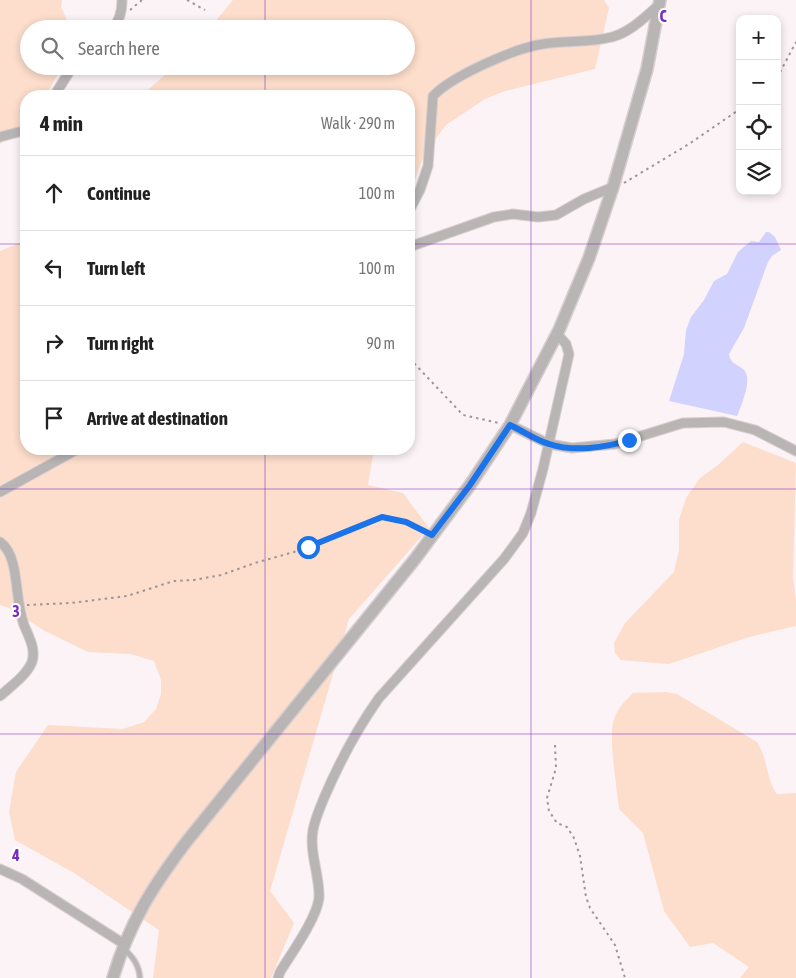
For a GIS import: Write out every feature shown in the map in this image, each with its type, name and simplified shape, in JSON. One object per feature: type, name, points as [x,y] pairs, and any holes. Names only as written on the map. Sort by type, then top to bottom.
[{"type":"street","points":[[118,20],[122,10],[122,0]]},
{"type":"street","points":[[113,978],[123,946],[144,902],[158,880],[187,841],[432,535],[470,485],[510,425],[557,334],[589,258],[613,187],[647,69],[663,2]]},
{"type":"street","points":[[415,200],[428,166],[432,96],[437,92],[453,80],[480,67],[540,44],[588,41],[613,37],[628,30],[663,2]]},
{"type":"street","points":[[58,90],[67,75]]},
{"type":"street","points":[[0,137],[20,132]]},
{"type":"street","points":[[415,245],[494,217],[513,214],[538,217],[556,215],[584,199],[613,187]]},
{"type":"street","points":[[278,978],[316,910],[319,897],[312,849],[313,831],[317,815],[333,777],[362,722],[379,698],[504,559],[523,533],[531,513],[569,354],[566,344],[557,334]]},
{"type":"street","points":[[510,425],[548,444],[572,448],[616,444],[683,423],[724,422],[755,430],[796,451]]},
{"type":"street","points":[[0,492],[67,455]]},
{"type":"street","points":[[0,542],[5,546],[13,563],[19,606],[33,648],[32,660],[27,671],[0,696]]},
{"type":"street","points":[[0,869],[22,879],[123,946]]},
{"type":"lane","points":[[123,946],[137,964],[140,978]]},
{"type":"path","points":[[187,0],[205,10]]},
{"type":"path","points":[[781,70],[796,42]]},
{"type":"path","points":[[613,187],[627,182],[689,144],[736,112]]},
{"type":"path","points":[[415,364],[463,415],[510,425]]},
{"type":"path","points":[[19,606],[71,603],[127,596],[174,581],[222,575],[294,552],[382,517],[406,522],[432,535]]},
{"type":"path","points":[[556,745],[556,768],[547,798],[549,811],[557,823],[567,827],[574,838],[580,856],[586,896],[590,908],[615,945],[625,978]]},
{"type":"shaded area","points":[[0,0],[62,0],[61,7],[67,20],[20,20],[20,75],[57,75],[49,90],[20,90],[20,127],[0,144]]},
{"type":"shaded area","points":[[233,0],[604,0],[609,8],[595,69],[505,91],[485,99],[446,125],[425,153],[415,179],[415,90],[149,90],[165,75],[415,75],[415,20],[216,20]]},
{"type":"shaded area","points":[[20,243],[20,455],[373,455],[368,485],[403,493],[429,528],[349,619],[270,891],[294,923],[271,978],[153,978],[159,930],[74,873],[15,840],[9,812],[16,772],[48,725],[123,729],[144,722],[156,709],[161,694],[161,680],[154,661],[130,654],[88,652],[45,631],[9,608],[0,605],[0,251]]},
{"type":"shaded area","points":[[743,442],[796,463],[793,578],[796,600],[796,626],[749,637],[669,664],[621,660],[615,653],[614,643],[625,623],[674,572],[679,550],[679,520],[686,498],[700,478],[718,465]]},
{"type":"shaded area","points":[[665,692],[677,694],[757,742],[773,788],[777,794],[796,793],[796,978],[740,978],[749,967],[713,943],[690,947],[664,911],[643,833],[619,809],[612,727],[622,705],[633,693]]},
{"type":"water","points":[[766,232],[775,237],[781,250],[772,256],[768,262],[744,328],[729,354],[733,362],[744,370],[747,380],[747,386],[737,416],[669,401],[684,354],[686,330],[691,317],[704,300],[714,281],[727,274],[738,252],[751,241],[759,242]]},
{"type":"route","points":[[308,547],[382,517],[406,522],[432,535],[470,485],[510,425],[548,444],[572,448],[616,444],[629,440]]}]
